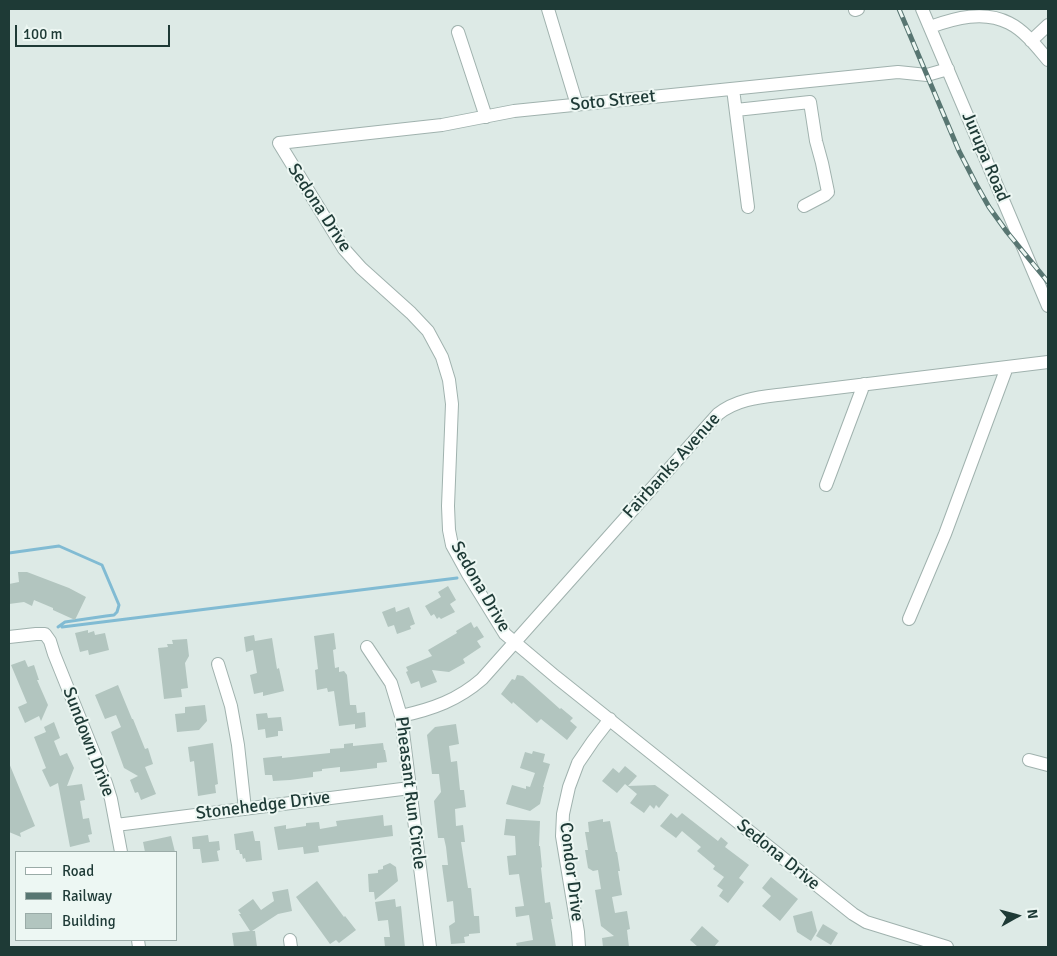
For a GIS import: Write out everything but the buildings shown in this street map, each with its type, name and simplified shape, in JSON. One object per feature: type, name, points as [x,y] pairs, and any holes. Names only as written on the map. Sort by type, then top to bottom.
[{"type":"street","points":[[548,9],[577,105]]},
{"type":"street","name":"Jurupa Road","points":[[922,9],[1048,306]]},
{"type":"street","points":[[930,27],[966,17],[994,18],[1010,23],[1032,41],[1048,60]]},
{"type":"street","points":[[1032,41],[1048,24]]},
{"type":"street","points":[[458,32],[486,117]]},
{"type":"street","name":"Soto Street","points":[[279,143],[442,125],[514,111],[898,72],[927,75],[948,69]]},
{"type":"street","points":[[733,88],[748,208]]},
{"type":"street","points":[[736,110],[810,102],[816,141],[828,192],[804,206]]},
{"type":"street","name":"Sedona Drive","points":[[279,143],[344,249],[361,268],[428,331],[442,357],[449,380],[452,404],[448,506],[452,545],[505,634],[853,914],[866,922],[948,947]]},
{"type":"street","name":"Fairbanks Avenue","points":[[401,716],[436,707],[469,691],[482,679],[723,410],[748,400],[1048,362]]},
{"type":"street","points":[[909,619],[945,534],[1007,367]]},
{"type":"street","points":[[826,485],[864,384]]},
{"type":"street","name":"Sundown Drive","points":[[9,637],[45,634],[50,641],[106,783],[121,851]]},
{"type":"street","name":"Pheasant Run Circle","points":[[368,647],[392,683],[401,716],[430,947]]},
{"type":"street","points":[[218,664],[231,706],[238,745],[245,809]]},
{"type":"street","name":"Condor Drive","points":[[578,947],[578,932],[562,836],[563,814],[569,787],[578,763],[610,719]]},
{"type":"street","points":[[1029,760],[1048,765]]},
{"type":"street","name":"Stonehedge Drive","points":[[116,825],[410,788]]},
{"type":"waterway","points":[[9,553],[59,546],[102,565],[119,605],[117,612],[114,615],[65,622],[58,627]]},
{"type":"waterway","points":[[62,627],[457,578]]},
{"type":"railway","points":[[899,9],[959,151],[976,184],[989,207],[1007,232],[1048,282]]}]
